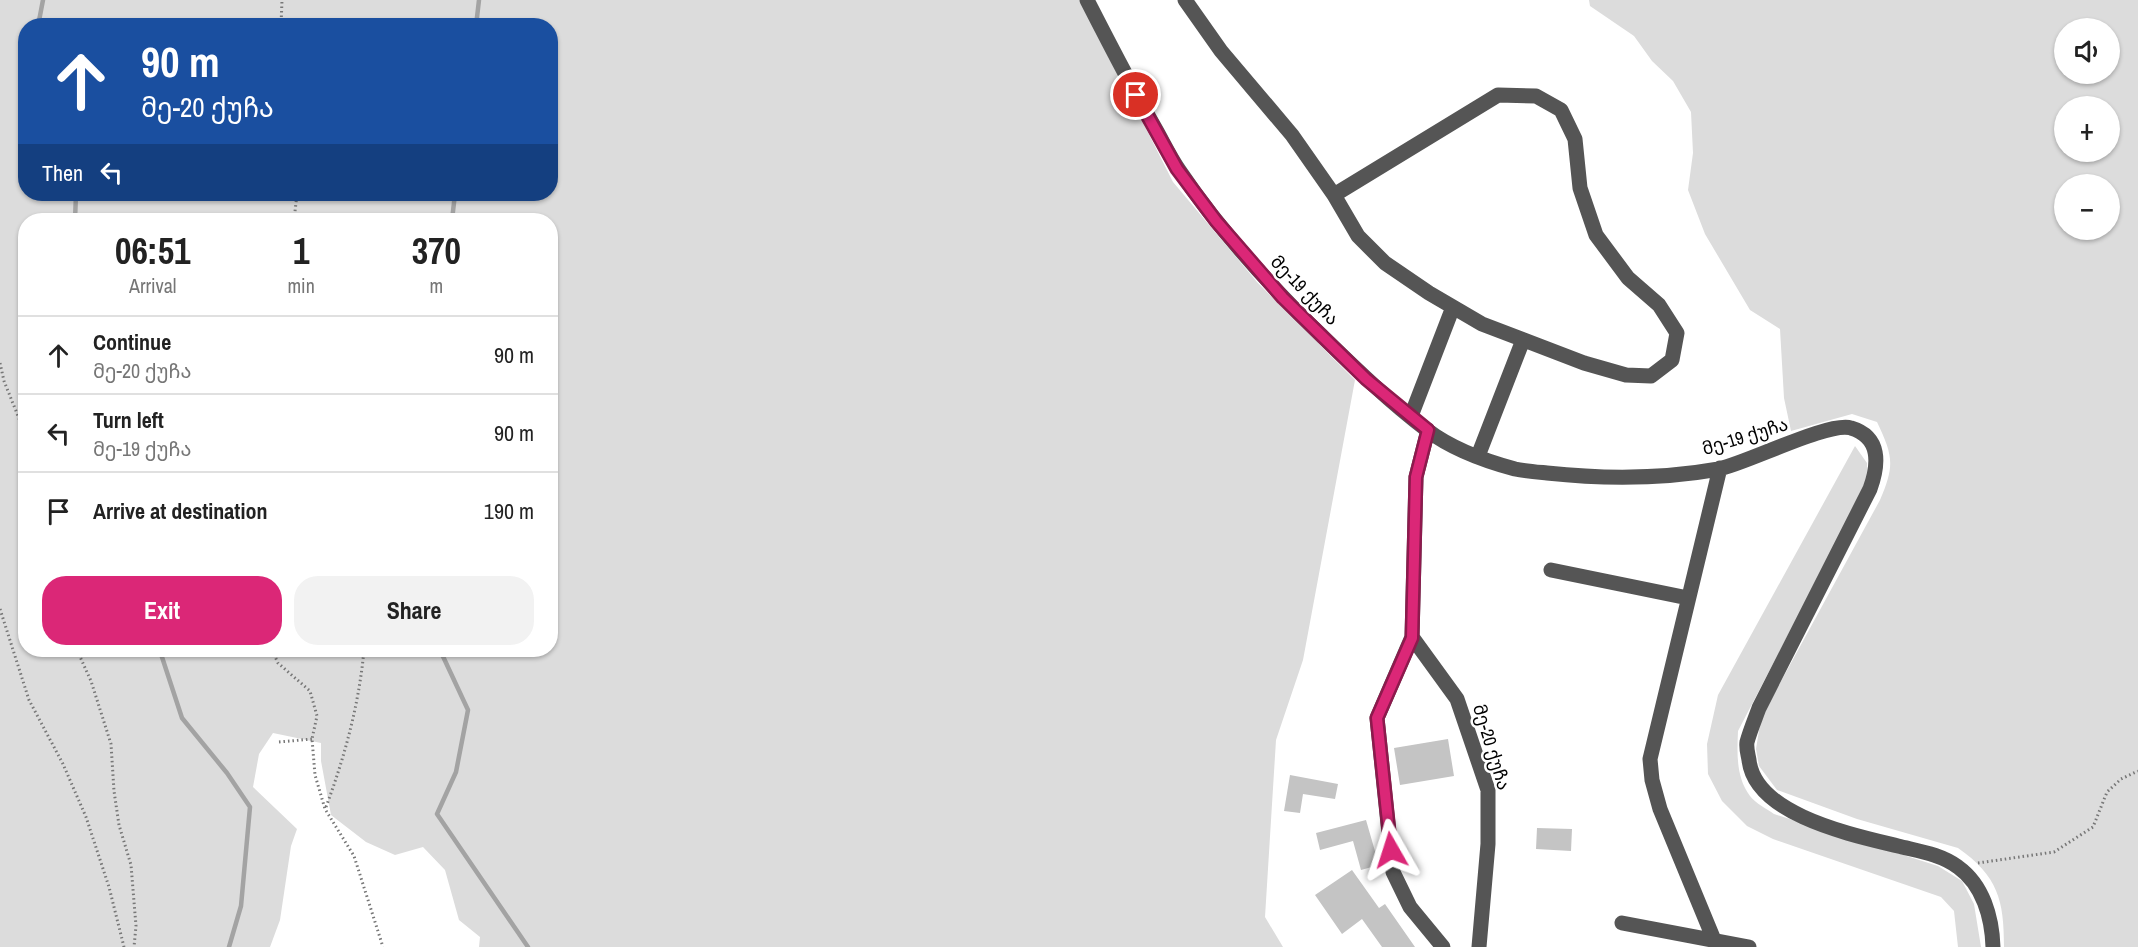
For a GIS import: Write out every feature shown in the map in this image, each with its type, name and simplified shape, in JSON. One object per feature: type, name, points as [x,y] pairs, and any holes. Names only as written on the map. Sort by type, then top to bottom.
[{"type":"street","name":"მე-19 ქუჩა","points":[[1087,0],[1177,169],[1216,221],[1283,298],[1366,379],[1428,430],[1456,447],[1517,469],[1574,476],[1650,476],[1720,468],[1832,428],[1848,426],[1866,434],[1876,451],[1876,472],[1870,489],[1759,708],[1747,744],[1750,768],[1758,786],[1796,815],[1942,858],[1958,866],[1983,896],[1993,934],[1993,947]]},
{"type":"street","points":[[1185,0],[1221,51],[1292,135],[1334,195],[1359,236],[1385,263],[1482,324],[1584,363],[1626,375],[1651,376],[1672,360],[1677,333],[1659,305],[1628,278],[1596,235],[1580,188],[1575,139],[1561,110],[1536,96],[1498,95],[1334,195]]},
{"type":"street","points":[[1411,416],[1453,307]]},
{"type":"street","points":[[1478,456],[1523,340]]},
{"type":"street","points":[[1428,430],[1416,477],[1412,638],[1377,718],[1393,872],[1410,907],[1443,947]]},
{"type":"street","points":[[1715,944],[1660,809],[1652,780],[1650,759],[1720,468]]},
{"type":"street","points":[[1551,570],[1688,598]]},
{"type":"street","name":"მე-20 ქუჩა","points":[[1412,638],[1456,699],[1488,790],[1488,844],[1479,947]]},
{"type":"street","points":[[1622,923],[1715,944],[1749,947]]},
{"type":"path","points":[[281,18],[282,0]]},
{"type":"path","points":[[0,363],[4,381],[18,416]]},
{"type":"path","points":[[0,609],[29,700],[63,764],[86,817],[109,887],[124,947]]},
{"type":"path","points":[[81,657],[111,744],[119,825],[130,865],[136,926],[134,947]]},
{"type":"path","points":[[275,657],[278,663],[310,691],[317,716],[312,739],[315,775],[325,809],[354,856],[382,947]]},
{"type":"path","points":[[325,809],[345,754],[362,675],[363,657]]},
{"type":"path","points":[[279,742],[312,739]]},
{"type":"path","points":[[1958,866],[2054,852],[2093,827],[2107,792],[2121,779],[2138,771]]},
{"type":"shaded area","points":[[0,0],[1081,0],[1173,182],[1257,282],[1355,380],[1303,660],[1276,740],[1265,917],[1283,947],[479,947],[480,937],[459,920],[445,870],[423,847],[395,855],[366,842],[331,815],[321,761],[321,743],[273,733],[259,754],[253,787],[297,829],[291,846],[280,920],[270,947],[0,947]]},
{"type":"shaded area","points":[[1589,0],[2138,0],[2138,947],[2004,947],[2004,930],[1996,890],[1982,869],[1958,848],[1857,819],[1777,790],[1759,766],[1756,749],[1761,718],[1880,500],[1890,469],[1889,452],[1877,422],[1852,414],[1791,431],[1784,398],[1780,329],[1750,310],[1705,234],[1688,190],[1693,153],[1691,112],[1673,81],[1652,61],[1634,36],[1590,6]]},
{"type":"shaded area","points":[[1855,446],[1867,463],[1867,483],[1738,731],[1738,757],[1742,781],[1750,796],[1774,814],[1938,866],[1962,881],[1974,904],[1981,947],[1958,947],[1954,911],[1941,897],[1773,839],[1747,826],[1722,801],[1708,774],[1707,744],[1718,695]]},
{"type":"building","points":[[1448,739],[1454,776],[1400,785],[1394,748]]},
{"type":"building","points":[[1290,775],[1338,784],[1335,799],[1303,794],[1300,813],[1284,811]]},
{"type":"building","points":[[1366,820],[1379,865],[1361,870],[1353,841],[1320,850],[1316,833]]},
{"type":"building","points":[[1537,828],[1572,829],[1571,851],[1536,849]]},
{"type":"building","points":[[1352,870],[1379,908],[1385,904],[1415,947],[1382,947],[1362,919],[1342,934],[1315,895]]},
{"type":"waterway","points":[[40,18],[43,0]]},
{"type":"waterway","points":[[477,18],[479,0]]},
{"type":"waterway","points":[[75,213],[76,201]]},
{"type":"waterway","points":[[453,213],[454,201]]},
{"type":"waterway","points":[[162,657],[182,718],[227,773],[250,807],[241,906],[229,947]]},
{"type":"waterway","points":[[443,657],[468,710],[456,772],[437,814],[528,947]]},
{"type":"route","points":[[1136,95],[1177,169],[1216,221],[1283,298],[1366,379],[1428,430],[1416,477],[1412,638],[1377,718],[1391,850]]}]
